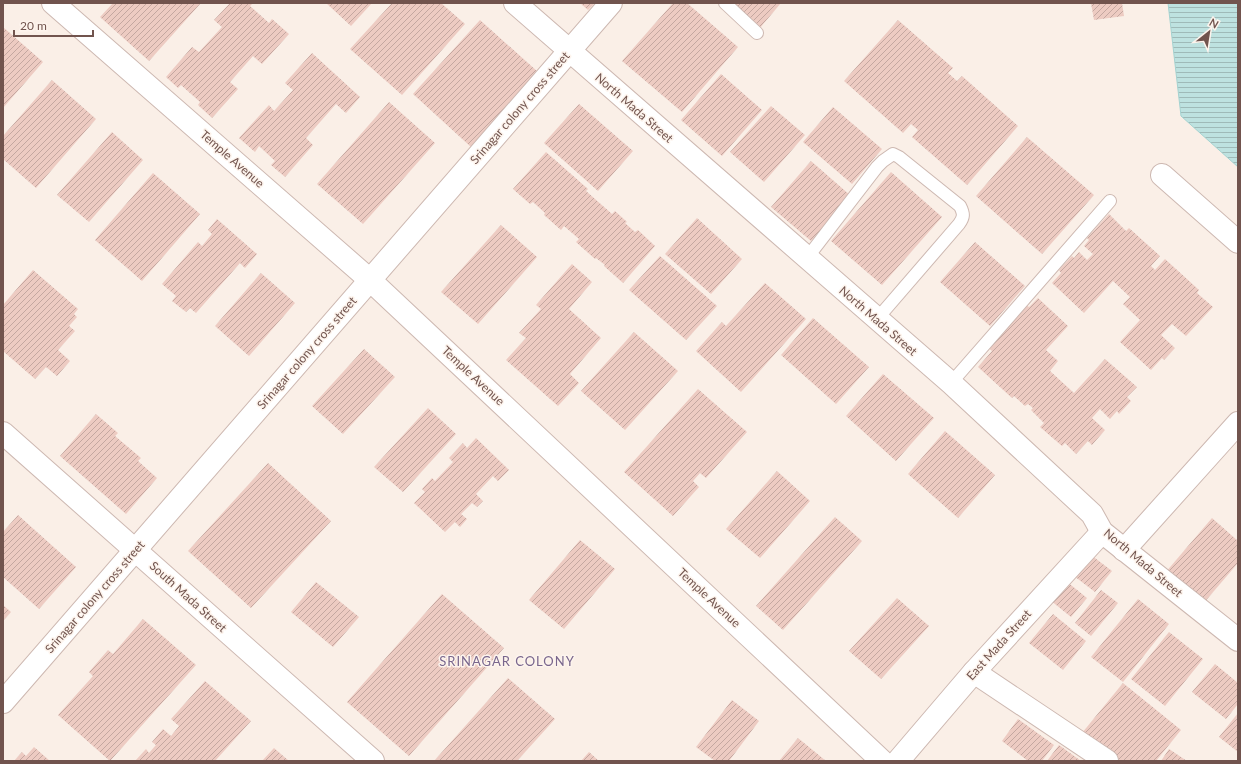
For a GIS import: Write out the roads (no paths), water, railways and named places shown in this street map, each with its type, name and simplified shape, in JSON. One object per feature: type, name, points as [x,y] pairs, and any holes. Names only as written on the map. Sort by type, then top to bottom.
[{"type":"street","name":"Temple Avenue","points":[[53,3],[370,280],[882,761]]},
{"type":"street","name":"North Mada Street","points":[[515,3],[569,52],[951,383],[1092,514],[1102,532],[1238,640]]},
{"type":"street","name":"Srinagar colony cross street","points":[[3,702],[611,3]]},
{"type":"street","points":[[1162,176],[1238,242]]},
{"type":"street","points":[[1124,550],[1238,423]]},
{"type":"street","name":"South Mada Street","points":[[3,433],[373,761]]},
{"type":"street","name":"East Mada Street","points":[[898,761],[974,672],[1102,532]]},
{"type":"street","points":[[974,672],[1107,761]]},
{"type":"lane","points":[[725,3],[757,32]]},
{"type":"lane","points":[[807,258],[877,167],[893,154],[900,156],[960,206],[963,212],[963,218],[959,224],[876,319]]},
{"type":"lane","points":[[951,383],[1110,201]]},
{"type":"water","points":[[1168,3],[1238,3],[1238,167],[1181,116]]},
{"type":"district","name":"SRINAGAR COLONY","points":[[507,661]]}]
